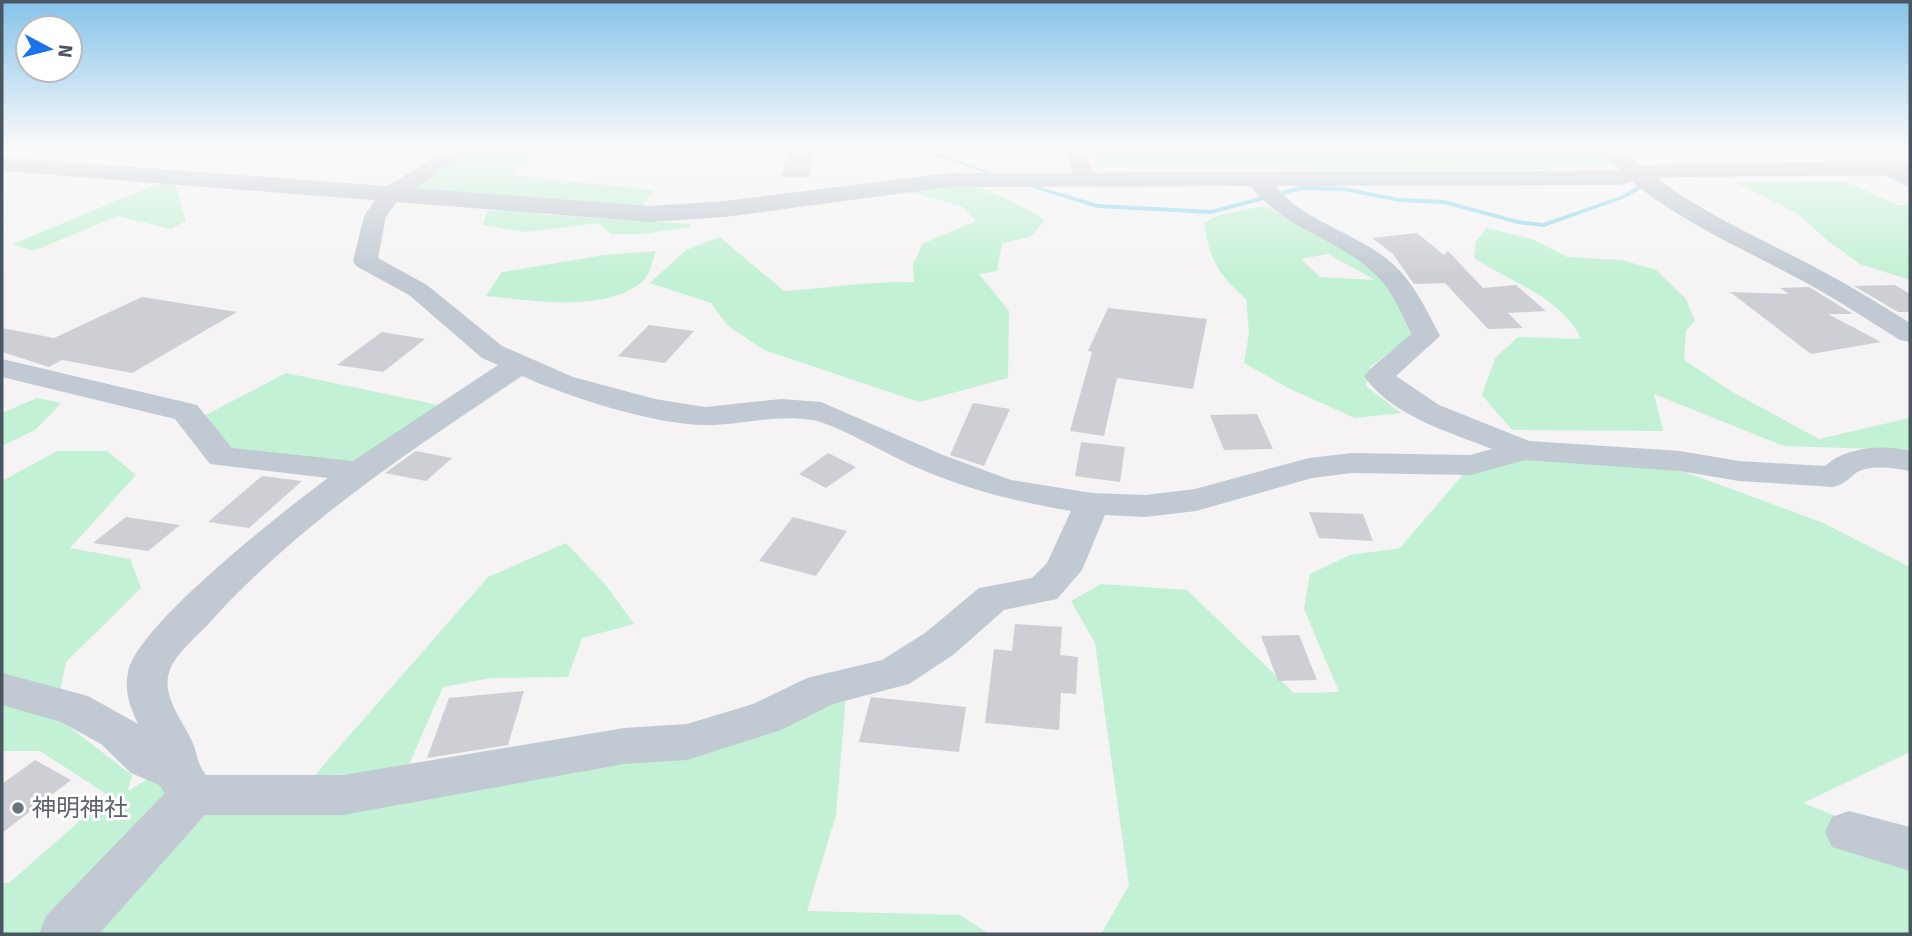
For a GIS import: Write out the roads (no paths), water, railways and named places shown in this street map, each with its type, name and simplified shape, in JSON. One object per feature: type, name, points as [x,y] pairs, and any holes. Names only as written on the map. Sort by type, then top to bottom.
[{"type":"street","points":[[322,189],[650,214],[684,214],[862,189]]},
{"type":"street","points":[[399,189],[391,194],[375,216],[365,261],[418,290],[492,352],[563,383],[653,408],[705,416],[781,408],[821,411],[931,462],[1005,489],[1091,503],[1144,506],[1196,500],[1309,468],[1352,463],[1471,466],[1524,450]]},
{"type":"street","points":[[1262,189],[1284,209],[1380,266],[1399,287],[1426,336],[1379,376],[1391,389],[1430,412],[1524,450],[1680,461],[1740,471],[1833,477],[1848,462],[1895,457],[1910,461]]},
{"type":"street","points":[[1659,189],[1722,231],[1813,276],[1910,334]]},
{"type":"street","points":[[184,783],[172,747],[147,700],[149,668],[231,574],[356,471],[520,364]]},
{"type":"street","points":[[2,368],[186,412],[222,457],[356,471]]},
{"type":"street","points":[[2,689],[72,708],[117,731],[147,760],[184,783],[343,795],[624,746],[687,742],[766,718],[822,690],[894,673],[939,644],[993,598],[1043,590],[1063,570],[1091,503]]},
{"type":"street","points":[[65,934],[184,783]]},
{"type":"street","points":[[1849,832],[1910,849]]},
{"type":"waterway","points":[[1040,189],[1097,206],[1211,212],[1298,189]]},
{"type":"waterway","points":[[1330,189],[1399,200],[1444,202],[1518,222],[1544,225],[1623,197],[1637,189]]},
{"type":"place","name":"神明神社","points":[[18,808]]}]
